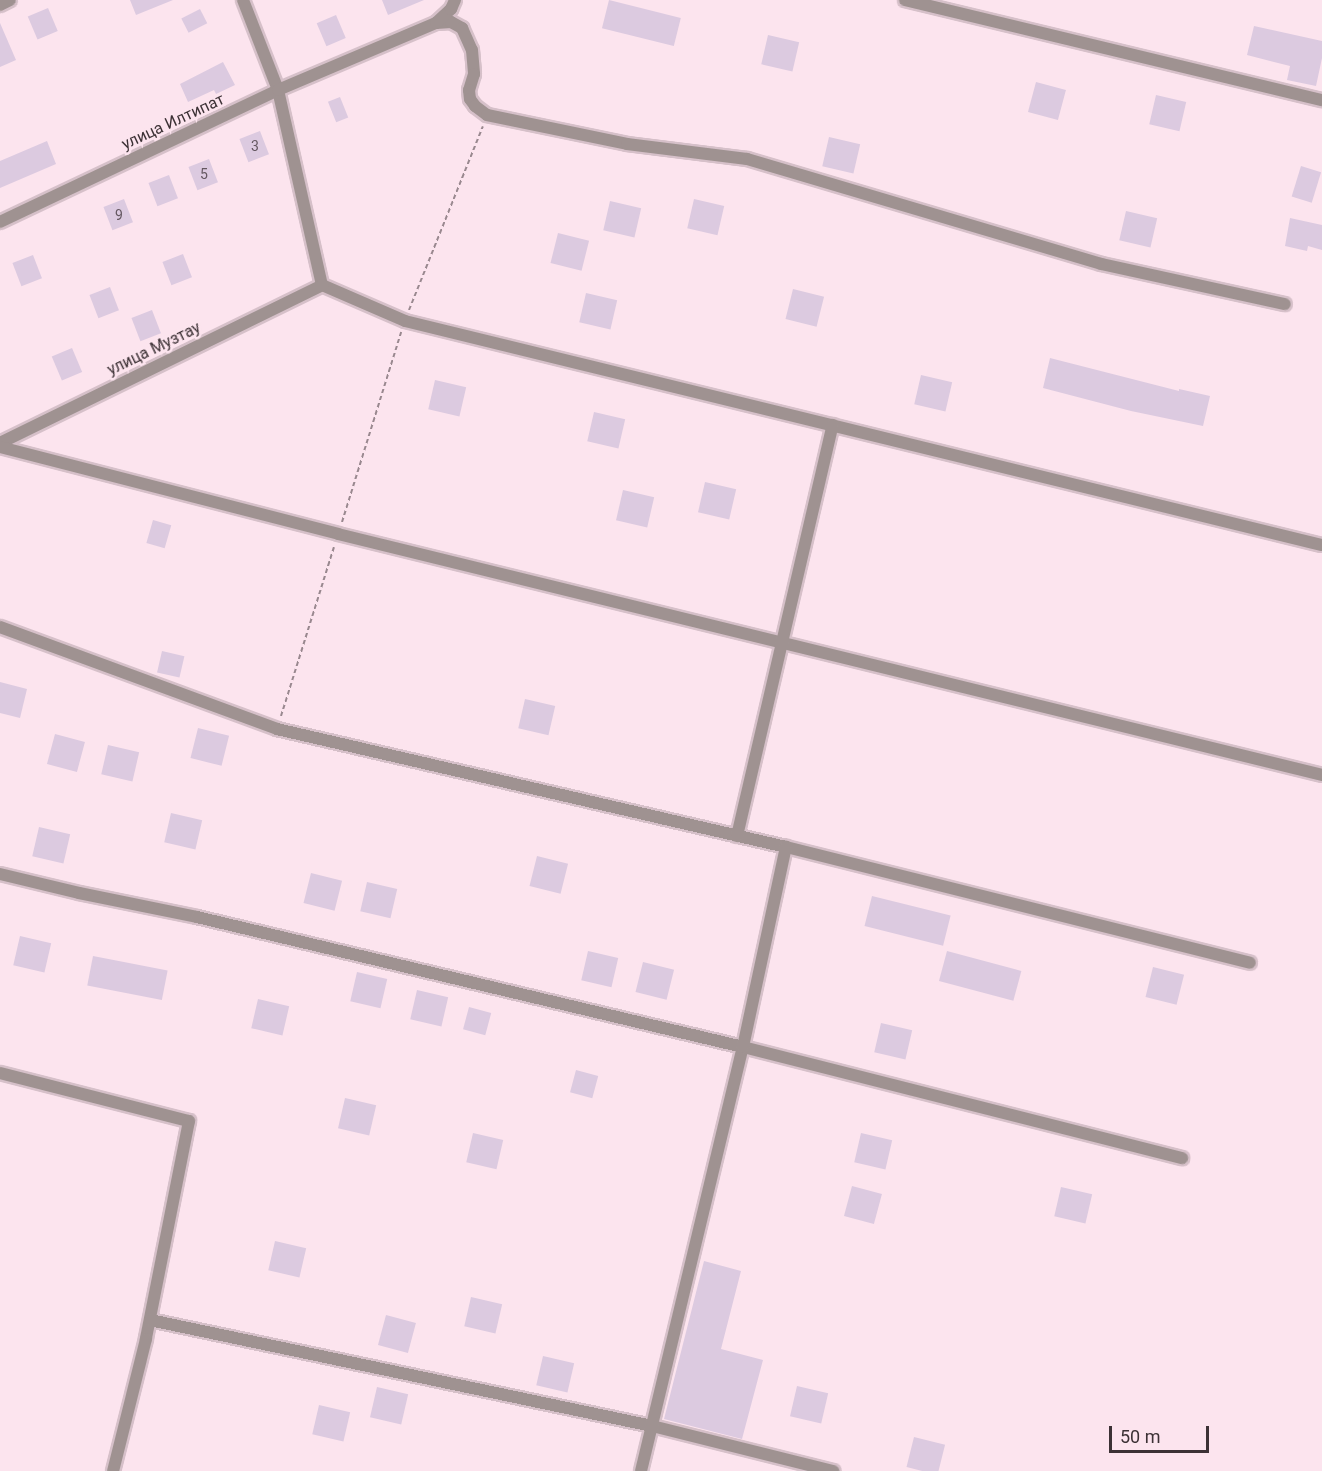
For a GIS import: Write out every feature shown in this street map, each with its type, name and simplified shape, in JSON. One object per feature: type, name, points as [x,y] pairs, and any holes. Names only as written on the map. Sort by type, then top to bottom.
[{"type":"street","points":[[0,4],[10,0]]},
{"type":"street","points":[[243,0],[278,90],[322,285],[405,321],[1322,545]]},
{"type":"street","points":[[435,23],[452,9],[455,0]]},
{"type":"street","points":[[905,0],[1322,100]]},
{"type":"street","points":[[435,23],[451,22],[462,28],[472,50],[474,74],[469,90],[470,99],[475,106],[488,115],[627,144],[747,159],[1101,264],[1285,304]]},
{"type":"street","name":"улица Илтипат","points":[[0,222],[278,90],[435,23]]},
{"type":"street","name":"улица Музтау","points":[[0,445],[322,285]]},
{"type":"street","points":[[737,836],[784,643],[833,425]]},
{"type":"street","points":[[0,445],[338,534],[1322,775]]},
{"type":"street","points":[[0,627],[277,729],[786,847],[1250,963]]},
{"type":"street","points":[[641,1471],[743,1047],[786,847]]},
{"type":"street","points":[[0,874],[209,920],[743,1047],[1182,1158]]},
{"type":"street","points":[[0,1073],[189,1121],[150,1320],[113,1471]]},
{"type":"street","points":[[150,1320],[652,1426],[833,1471]]},
{"type":"path","points":[[277,729],[405,321],[488,115]]},
{"type":"building","points":[[130,0],[173,0],[136,15]]},
{"type":"building","points":[[382,0],[424,0],[388,15]]},
{"type":"building","points":[[609,0],[681,18],[674,46],[602,28]]},
{"type":"building","points":[[48,8],[58,31],[38,40],[28,17]]},
{"type":"building","points":[[200,9],[207,23],[189,33],[181,19]]},
{"type":"building","points":[[336,15],[346,38],[326,46],[317,23]]},
{"type":"building","points":[[0,23],[16,60],[0,67]]},
{"type":"building","points":[[1254,26],[1322,41],[1322,58],[1316,86],[1287,80],[1290,66],[1247,55]]},
{"type":"building","points":[[768,35],[799,42],[792,71],[761,64]]},
{"type":"building","points":[[223,62],[235,85],[216,94],[214,90],[188,102],[180,84]]},
{"type":"building","points":[[1036,82],[1066,90],[1058,120],[1028,112]]},
{"type":"building","points":[[1156,95],[1186,102],[1179,131],[1149,124]]},
{"type":"building","points":[[340,97],[348,117],[336,122],[328,102]]},
{"type":"building","points":[[260,131],[269,154],[248,162],[239,139]]},
{"type":"building","points":[[829,137],[860,144],[853,173],[822,166]]},
{"type":"building","points":[[47,141],[56,164],[0,188],[0,161]]},
{"type":"building","points":[[209,159],[218,182],[197,190],[188,167]]},
{"type":"building","points":[[1301,166],[1321,172],[1312,203],[1292,197]]},
{"type":"building","points":[[169,175],[178,198],[157,206],[148,183]]},
{"type":"building","points":[[124,199],[133,222],[112,230],[103,207]]},
{"type":"building","points":[[694,199],[724,206],[717,235],[687,228]]},
{"type":"building","points":[[610,201],[641,208],[634,237],[603,230]]},
{"type":"building","points":[[1126,211],[1157,218],[1150,247],[1119,240]]},
{"type":"building","points":[[1290,218],[1322,225],[1322,250],[1308,246],[1307,251],[1285,246]]},
{"type":"building","points":[[558,233],[589,241],[582,271],[551,263]]},
{"type":"building","points":[[183,254],[192,277],[171,285],[162,262]]},
{"type":"building","points":[[33,255],[42,278],[21,286],[12,263]]},
{"type":"building","points":[[110,287],[119,310],[98,318],[89,295]]},
{"type":"building","points":[[793,289],[824,297],[817,327],[786,319]]},
{"type":"building","points":[[586,293],[617,300],[610,329],[579,322]]},
{"type":"building","points":[[152,310],[161,333],[140,341],[131,318]]},
{"type":"building","points":[[72,348],[82,372],[62,381],[52,357]]},
{"type":"building","points":[[1050,358],[1179,391],[1179,389],[1210,396],[1203,426],[1131,411],[1043,388]]},
{"type":"building","points":[[921,375],[952,382],[945,411],[914,404]]},
{"type":"building","points":[[435,380],[466,387],[459,416],[428,409]]},
{"type":"building","points":[[594,412],[625,419],[618,448],[587,441]]},
{"type":"building","points":[[705,482],[736,489],[729,519],[698,512]]},
{"type":"building","points":[[623,490],[654,497],[647,527],[616,520]]},
{"type":"building","points":[[153,520],[171,525],[165,548],[146,543]]},
{"type":"building","points":[[162,651],[184,656],[179,678],[157,672]]},
{"type":"building","points":[[0,682],[27,689],[20,718],[0,713]]},
{"type":"building","points":[[525,699],[555,706],[548,735],[518,728]]},
{"type":"building","points":[[198,728],[229,736],[222,766],[191,758]]},
{"type":"building","points":[[55,734],[85,742],[77,772],[47,764]]},
{"type":"building","points":[[108,745],[139,752],[132,781],[101,774]]},
{"type":"building","points":[[171,813],[202,820],[195,849],[164,842]]},
{"type":"building","points":[[39,827],[70,834],[63,863],[32,856]]},
{"type":"building","points":[[537,856],[568,864],[561,894],[530,886]]},
{"type":"building","points":[[311,873],[342,881],[335,911],[304,903]]},
{"type":"building","points":[[367,882],[397,889],[390,918],[360,911]]},
{"type":"building","points":[[872,896],[951,916],[943,946],[865,926]]},
{"type":"building","points":[[20,936],[51,943],[44,972],[13,965]]},
{"type":"building","points":[[588,951],[618,958],[611,987],[581,980]]},
{"type":"building","points":[[947,951],[1021,971],[1013,1001],[939,981]]},
{"type":"building","points":[[93,956],[168,971],[162,1000],[87,985]]},
{"type":"building","points":[[643,962],[674,970],[667,1000],[636,992]]},
{"type":"building","points":[[1153,967],[1184,975],[1177,1005],[1146,997]]},
{"type":"building","points":[[357,972],[387,979],[380,1008],[350,1001]]},
{"type":"building","points":[[417,990],[448,997],[441,1026],[410,1019]]},
{"type":"building","points":[[258,999],[289,1006],[282,1035],[251,1028]]},
{"type":"building","points":[[469,1007],[491,1013],[485,1035],[463,1029]]},
{"type":"building","points":[[881,1023],[912,1030],[905,1059],[874,1052]]},
{"type":"building","points":[[576,1070],[598,1076],[592,1098],[570,1092]]},
{"type":"building","points":[[345,1098],[376,1105],[369,1135],[338,1128]]},
{"type":"building","points":[[473,1133],[503,1140],[496,1169],[466,1162]]},
{"type":"building","points":[[861,1133],[892,1140],[885,1169],[854,1162]]},
{"type":"building","points":[[852,1186],[882,1194],[874,1224],[844,1216]]},
{"type":"building","points":[[1061,1187],[1092,1194],[1085,1223],[1054,1216]]},
{"type":"building","points":[[275,1241],[306,1248],[299,1277],[268,1270]]},
{"type":"building","points":[[704,1261],[741,1271],[721,1349],[763,1360],[742,1439],[664,1419]]},
{"type":"building","points":[[471,1297],[502,1304],[495,1333],[464,1326]]},
{"type":"building","points":[[386,1315],[416,1323],[408,1353],[378,1345]]},
{"type":"building","points":[[543,1356],[574,1363],[567,1392],[536,1385]]},
{"type":"building","points":[[797,1386],[828,1393],[821,1423],[790,1416]]},
{"type":"building","points":[[377,1387],[408,1394],[401,1424],[370,1417]]},
{"type":"building","points":[[319,1405],[350,1412],[343,1441],[312,1434]]},
{"type":"building","points":[[914,1437],[945,1445],[939,1471],[922,1471],[907,1467]]}]
